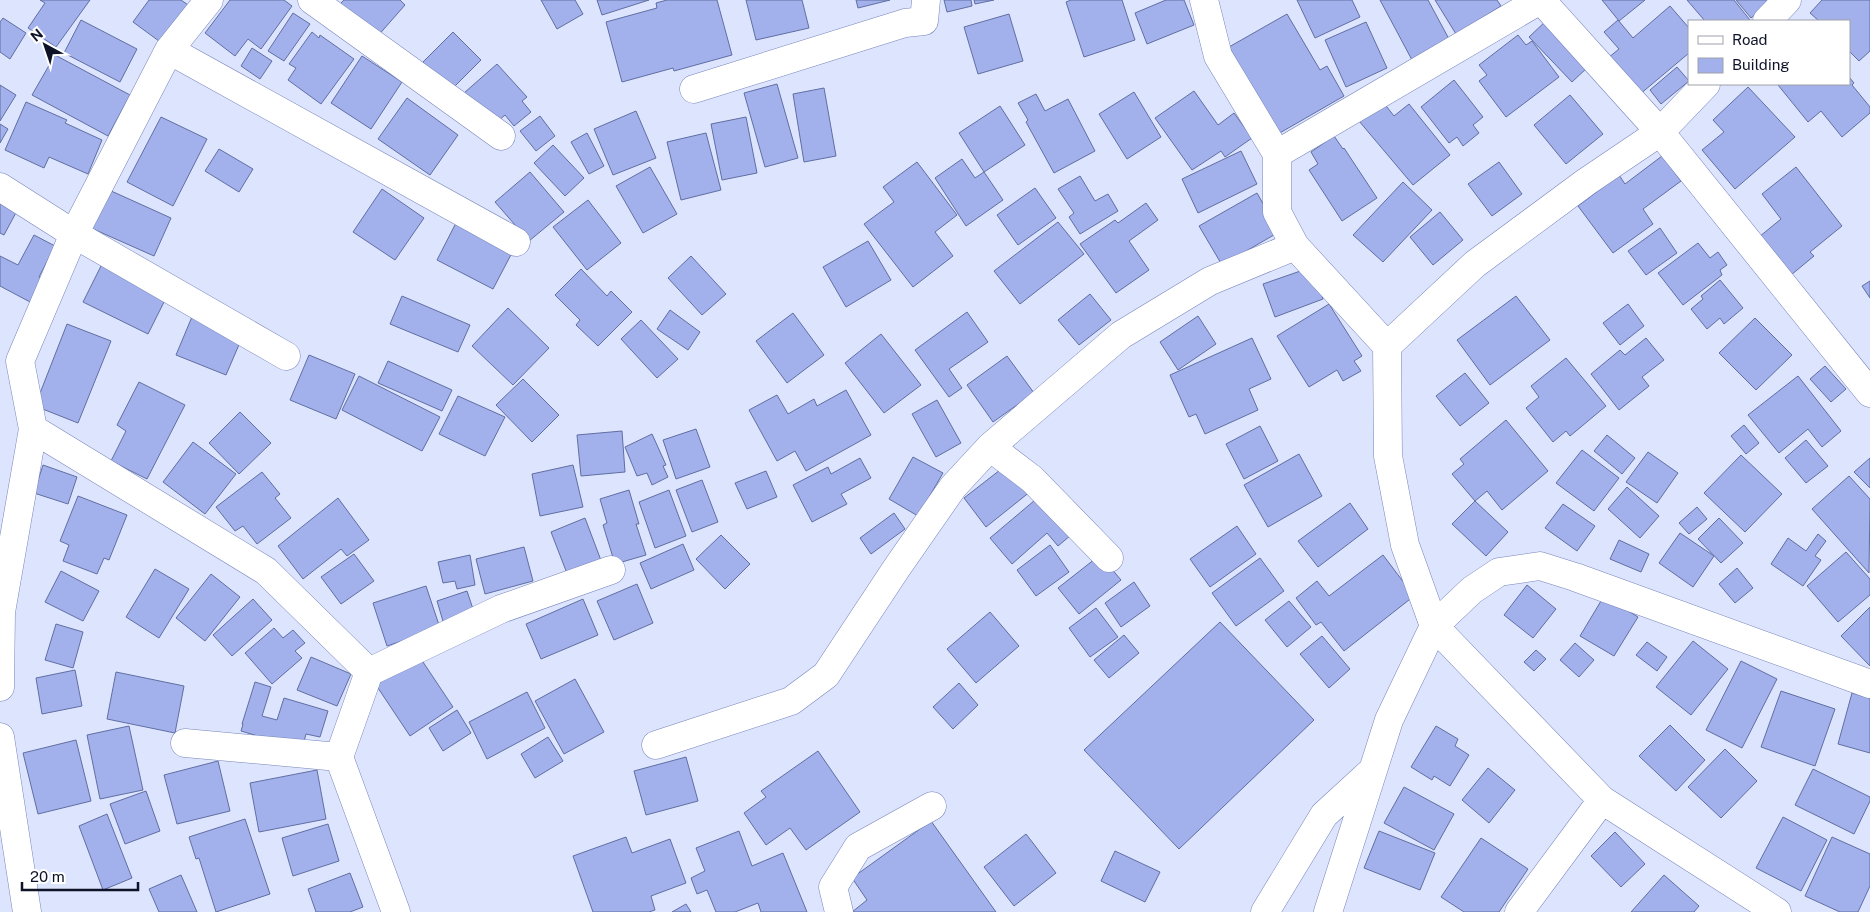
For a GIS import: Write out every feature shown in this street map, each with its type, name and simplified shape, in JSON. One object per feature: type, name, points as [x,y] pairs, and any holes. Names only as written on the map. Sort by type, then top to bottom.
[{"type":"street","points":[[0,687],[2,612],[33,429],[20,361],[74,234],[169,50],[210,0]]},
{"type":"street","points":[[312,0],[501,136]]},
{"type":"street","points":[[694,89],[905,23],[924,21],[926,0]]},
{"type":"street","points":[[1204,0],[1218,56],[1277,154],[1277,212],[1295,246],[1387,346],[1388,456],[1405,545],[1434,626],[1602,800],[1777,912]]},
{"type":"street","points":[[1277,154],[1540,0],[1660,132],[1870,393]]},
{"type":"street","points":[[1768,20],[1787,0]]},
{"type":"street","points":[[169,50],[516,242]]},
{"type":"street","points":[[1387,346],[1475,264],[1586,182],[1660,132],[1705,85]]},
{"type":"street","points":[[0,187],[74,234],[286,356]]},
{"type":"street","points":[[656,745],[791,701],[826,675],[896,569],[954,487],[990,447],[1121,335],[1210,281],[1295,246]]},
{"type":"street","points":[[33,429],[266,571],[369,672]]},
{"type":"street","points":[[990,447],[1032,479],[1108,558]]},
{"type":"street","points":[[1328,912],[1389,720],[1434,626],[1472,590],[1499,572],[1540,566],[1870,684]]},
{"type":"street","points":[[396,912],[339,757],[369,672],[501,609],[611,570]]},
{"type":"street","points":[[0,737],[27,912]]},
{"type":"street","points":[[185,744],[339,757]]},
{"type":"street","points":[[1265,912],[1324,815],[1373,770]]},
{"type":"street","points":[[1519,912],[1602,800]]},
{"type":"street","points":[[839,912],[833,887],[858,847],[932,806]]},
{"type":"building","points":[[40,0],[90,0],[56,47],[28,28],[45,3]]},
{"type":"building","points":[[149,0],[181,0],[191,7],[163,44],[133,22]]},
{"type":"building","points":[[230,0],[284,0],[292,6],[261,49],[248,39],[235,56],[205,33]]},
{"type":"building","points":[[344,0],[400,0],[405,5],[376,38],[338,6]]},
{"type":"building","points":[[541,0],[575,0],[583,14],[557,29]]},
{"type":"building","points":[[597,0],[649,0],[602,15]]},
{"type":"building","points":[[667,0],[717,0],[732,55],[674,71],[673,68],[622,82],[606,22],[657,8],[656,3]]},
{"type":"building","points":[[746,0],[802,0],[809,28],[756,40]]},
{"type":"building","points":[[856,0],[890,0],[858,8]]},
{"type":"building","points":[[944,0],[971,0],[972,6],[947,12]]},
{"type":"building","points":[[974,0],[994,0],[975,4]]},
{"type":"building","points":[[1071,0],[1122,0],[1135,40],[1084,57],[1066,2]]},
{"type":"building","points":[[1166,0],[1184,0],[1194,25],[1147,44],[1135,13]]},
{"type":"building","points":[[1297,0],[1352,0],[1360,17],[1315,38]]},
{"type":"building","points":[[1380,0],[1428,0],[1449,39],[1412,60]]},
{"type":"building","points":[[1435,0],[1497,0],[1501,6],[1456,34]]},
{"type":"building","points":[[1602,0],[1645,0],[1619,21]]},
{"type":"building","points":[[1687,0],[1734,0],[1750,20],[1704,20]]},
{"type":"building","points":[[1736,0],[1772,0],[1751,18]]},
{"type":"building","points":[[1822,0],[1870,0],[1870,51],[1859,61],[1850,52],[1850,20],[1818,20],[1810,13]]},
{"type":"building","points":[[1670,6],[1688,27],[1688,54],[1639,95],[1608,58],[1619,49],[1604,32],[1618,20],[1633,38]]},
{"type":"building","points":[[293,13],[310,24],[284,61],[268,51]]},
{"type":"building","points":[[1009,14],[1023,61],[978,74],[964,27]]},
{"type":"building","points":[[1287,14],[1320,70],[1327,66],[1344,96],[1278,134],[1229,47]]},
{"type":"building","points":[[3,18],[26,33],[10,59],[0,52],[0,22]]},
{"type":"building","points":[[81,20],[137,49],[120,82],[64,53]]},
{"type":"building","points":[[1547,20],[1589,66],[1572,82],[1529,37]]},
{"type":"building","points":[[1366,22],[1387,68],[1346,87],[1325,40]]},
{"type":"building","points":[[312,32],[319,38],[320,35],[354,59],[321,104],[288,80],[296,68],[289,64]]},
{"type":"building","points":[[453,32],[481,60],[451,90],[423,62]]},
{"type":"building","points":[[1518,35],[1526,45],[1532,41],[1559,77],[1506,117],[1479,81],[1487,75],[1479,65]]},
{"type":"building","points":[[252,48],[272,61],[260,79],[241,66]]},
{"type":"building","points":[[55,55],[130,95],[108,136],[32,95]]},
{"type":"building","points":[[362,56],[402,82],[371,129],[331,103]]},
{"type":"building","points":[[497,64],[527,97],[522,101],[531,112],[514,126],[505,115],[492,126],[464,93]]},
{"type":"building","points":[[1677,67],[1688,80],[1661,104],[1650,90]]},
{"type":"building","points":[[1850,78],[1854,83],[1852,85],[1870,107],[1870,113],[1842,137],[1821,111],[1808,122],[1778,85],[1850,85]]},
{"type":"building","points":[[1454,80],[1483,117],[1473,125],[1479,133],[1463,146],[1457,137],[1449,143],[1421,107]]},
{"type":"building","points":[[777,84],[798,158],[765,167],[744,93]]},
{"type":"building","points":[[0,85],[16,95],[0,121]]},
{"type":"building","points":[[1748,87],[1795,137],[1735,189],[1702,150],[1724,132],[1713,120]]},
{"type":"building","points":[[824,88],[836,156],[804,162],[793,94]]},
{"type":"building","points":[[1194,91],[1218,125],[1234,113],[1252,138],[1225,157],[1221,151],[1192,170],[1155,118]]},
{"type":"building","points":[[1134,92],[1161,137],[1127,159],[1099,114]]},
{"type":"building","points":[[1036,94],[1045,111],[1068,99],[1095,151],[1054,173],[1026,122],[1028,120],[1018,103]]},
{"type":"building","points":[[1570,95],[1603,134],[1566,164],[1534,125]]},
{"type":"building","points":[[407,98],[458,135],[430,175],[378,139]]},
{"type":"building","points":[[26,102],[67,120],[65,123],[102,140],[88,174],[49,157],[44,168],[5,150]]},
{"type":"building","points":[[1383,102],[1394,116],[1409,104],[1450,155],[1413,185],[1359,121]]},
{"type":"building","points":[[1000,106],[1025,145],[984,172],[959,133]]},
{"type":"building","points":[[636,111],[656,158],[613,175],[594,129]]},
{"type":"building","points":[[540,116],[555,136],[536,151],[520,131]]},
{"type":"building","points":[[161,117],[207,139],[173,206],[127,182]]},
{"type":"building","points":[[746,117],[757,173],[722,180],[711,124]]},
{"type":"building","points":[[0,124],[8,129],[0,143]]},
{"type":"building","points":[[587,133],[604,166],[589,174],[571,142]]},
{"type":"building","points":[[706,133],[721,190],[681,200],[667,142]]},
{"type":"building","points":[[1334,136],[1377,198],[1342,221],[1309,170],[1318,164],[1311,152]]},
{"type":"building","points":[[553,145],[584,178],[565,196],[534,163]]},
{"type":"building","points":[[219,149],[253,169],[239,192],[205,171]]},
{"type":"building","points":[[1241,151],[1257,184],[1198,213],[1182,179]]},
{"type":"building","points":[[1662,156],[1681,181],[1643,209],[1653,224],[1613,253],[1578,206],[1619,175],[1625,184]]},
{"type":"building","points":[[962,159],[975,178],[984,172],[1003,200],[966,226],[935,178]]},
{"type":"building","points":[[917,162],[957,215],[935,232],[953,256],[913,287],[864,224],[894,202],[883,187]]},
{"type":"building","points":[[1499,162],[1522,194],[1492,216],[1468,184]]},
{"type":"building","points":[[650,167],[677,214],[643,233],[616,186]]},
{"type":"building","points":[[1796,167],[1842,226],[1810,252],[1814,256],[1791,275],[1759,237],[1781,219],[1762,194]]},
{"type":"building","points":[[530,172],[564,212],[529,241],[495,202]]},
{"type":"building","points":[[1080,176],[1095,201],[1108,194],[1118,211],[1080,234],[1069,217],[1074,213],[1058,189]]},
{"type":"building","points":[[1403,182],[1432,210],[1383,262],[1353,235]]},
{"type":"building","points":[[1035,188],[1056,218],[1018,245],[997,215]]},
{"type":"building","points":[[382,189],[424,218],[395,260],[353,232]]},
{"type":"building","points":[[109,190],[171,218],[154,256],[91,228]]},
{"type":"building","points":[[1257,193],[1279,232],[1222,265],[1199,226]]},
{"type":"building","points":[[0,197],[19,207],[4,235],[0,233]]},
{"type":"building","points":[[588,200],[621,243],[587,270],[553,227]]},
{"type":"building","points":[[1146,203],[1158,220],[1129,241],[1149,270],[1116,293],[1080,244],[1115,220],[1118,223]]},
{"type":"building","points":[[1440,212],[1463,240],[1433,265],[1410,237]]},
{"type":"building","points":[[458,219],[514,249],[493,289],[437,260]]},
{"type":"building","points":[[1058,222],[1084,254],[1020,304],[994,271]]},
{"type":"building","points":[[1660,228],[1677,253],[1646,275],[1628,251]]},
{"type":"building","points":[[34,235],[55,246],[39,277],[44,279],[32,303],[0,286],[0,256],[18,265]]},
{"type":"building","points":[[868,241],[891,280],[846,307],[823,267]]},
{"type":"building","points":[[1698,243],[1710,258],[1718,252],[1727,265],[1720,270],[1722,275],[1683,305],[1658,273]]},
{"type":"building","points":[[691,256],[726,294],[702,315],[668,278]]},
{"type":"building","points":[[104,260],[169,292],[148,334],[83,302]]},
{"type":"building","points":[[1312,267],[1323,299],[1275,317],[1263,284]]},
{"type":"building","points":[[581,269],[607,296],[611,291],[632,312],[598,346],[576,325],[580,320],[555,295]]},
{"type":"building","points":[[1720,280],[1743,308],[1724,324],[1720,318],[1707,329],[1691,309],[1703,299],[1701,296]]},
{"type":"building","points":[[1870,281],[1870,298],[1862,286]]},
{"type":"building","points":[[1090,294],[1111,320],[1079,345],[1058,320]]},
{"type":"building","points":[[402,296],[470,325],[458,352],[390,324]]},
{"type":"building","points":[[1516,296],[1550,340],[1490,385],[1457,340]]},
{"type":"building","points":[[1329,304],[1362,356],[1354,361],[1361,371],[1343,381],[1337,370],[1309,387],[1277,336]]},
{"type":"building","points":[[1628,304],[1644,326],[1620,345],[1603,323]]},
{"type":"building","points":[[508,308],[549,348],[513,385],[472,346]]},
{"type":"building","points":[[670,310],[700,332],[688,350],[657,329]]},
{"type":"building","points":[[194,312],[244,333],[226,375],[176,355]]},
{"type":"building","points":[[967,312],[988,342],[949,369],[962,388],[949,397],[915,350]]},
{"type":"building","points":[[793,313],[824,355],[787,383],[756,341]]},
{"type":"building","points":[[1198,316],[1216,344],[1178,370],[1160,342]]},
{"type":"building","points":[[1755,318],[1792,355],[1756,390],[1719,353]]},
{"type":"building","points":[[641,320],[678,359],[657,378],[621,339]]},
{"type":"building","points":[[67,324],[111,341],[78,423],[35,406]]},
{"type":"building","points":[[881,334],[921,385],[884,413],[845,363]]},
{"type":"building","points":[[1252,338],[1271,379],[1249,389],[1258,410],[1205,434],[1196,414],[1189,417],[1170,375]]},
{"type":"building","points":[[1646,338],[1664,360],[1642,377],[1649,386],[1619,410],[1591,374],[1620,350],[1625,355]]},
{"type":"building","points":[[309,355],[355,374],[336,419],[290,400]]},
{"type":"building","points":[[1007,356],[1034,393],[993,422],[967,385]]},
{"type":"building","points":[[1566,358],[1606,406],[1570,436],[1566,431],[1553,442],[1526,408],[1539,397],[1531,386]]},
{"type":"building","points":[[388,361],[452,390],[442,411],[378,383]]},
{"type":"building","points":[[1825,366],[1846,389],[1831,402],[1810,379]]},
{"type":"building","points":[[1465,373],[1489,403],[1460,426],[1436,396]]},
{"type":"building","points":[[359,376],[440,417],[422,451],[342,410]]},
{"type":"building","points":[[1798,376],[1841,431],[1822,447],[1808,429],[1779,453],[1748,415]]},
{"type":"building","points":[[523,379],[559,415],[532,442],[496,405]]},
{"type":"building","points":[[139,382],[185,405],[147,479],[111,461],[126,431],[117,425]]},
{"type":"building","points":[[846,390],[871,435],[806,471],[795,451],[777,461],[749,410],[777,395],[788,414],[814,399],[817,406]]},
{"type":"building","points":[[458,396],[505,417],[485,456],[439,434]]},
{"type":"building","points":[[937,400],[961,443],[936,457],[912,414]]},
{"type":"building","points":[[240,412],[271,443],[239,474],[209,443]]},
{"type":"building","points":[[1506,420],[1548,471],[1502,510],[1487,491],[1475,501],[1452,474],[1464,464],[1460,459]]},
{"type":"building","points":[[1744,425],[1759,443],[1746,454],[1731,436]]},
{"type":"building","points":[[1260,426],[1278,461],[1244,479],[1226,444]]},
{"type":"building","points":[[696,429],[710,467],[676,479],[663,440]]},
{"type":"building","points":[[622,431],[625,472],[581,476],[577,435]]},
{"type":"building","points":[[652,434],[666,465],[663,466],[668,477],[652,485],[647,473],[637,476],[625,447]]},
{"type":"building","points":[[1607,435],[1635,458],[1622,474],[1594,451]]},
{"type":"building","points":[[1806,440],[1828,466],[1806,483],[1785,458]]},
{"type":"building","points":[[193,442],[236,474],[205,514],[163,482]]},
{"type":"building","points":[[1582,450],[1619,478],[1594,511],[1556,483]]},
{"type":"building","points":[[1648,452],[1678,473],[1657,503],[1626,482]]},
{"type":"building","points":[[1299,454],[1322,496],[1268,527],[1244,485]]},
{"type":"building","points":[[1741,455],[1782,494],[1745,532],[1704,493]]},
{"type":"building","points":[[913,457],[943,473],[918,516],[889,499]]},
{"type":"building","points":[[860,458],[871,478],[841,494],[847,504],[812,522],[793,485],[828,467],[831,474]]},
{"type":"building","points":[[1870,458],[1870,488],[1854,472]]},
{"type":"building","points":[[1009,463],[1031,491],[986,527],[964,498]]},
{"type":"building","points":[[43,465],[77,477],[68,504],[34,493]]},
{"type":"building","points":[[573,465],[583,507],[540,516],[532,474]]},
{"type":"building","points":[[766,471],[777,497],[747,509],[735,483]]},
{"type":"building","points":[[262,472],[280,494],[275,498],[291,518],[257,544],[243,526],[235,531],[216,507]]},
{"type":"building","points":[[1849,476],[1870,499],[1869,573],[1812,509]]},
{"type":"building","points":[[702,480],[718,522],[692,532],[676,490]]},
{"type":"building","points":[[1627,487],[1659,516],[1640,538],[1608,509]]},
{"type":"building","points":[[629,490],[639,524],[636,524],[646,555],[615,564],[603,525],[607,523],[600,499]]},
{"type":"building","points":[[669,490],[686,536],[655,548],[639,502]]},
{"type":"building","points":[[1041,495],[1071,535],[1058,546],[1047,533],[1012,564],[990,538]]},
{"type":"building","points":[[78,496],[127,515],[109,560],[104,558],[97,574],[63,561],[69,545],[60,541]]},
{"type":"building","points":[[338,498],[369,540],[347,556],[341,549],[303,579],[278,546]]},
{"type":"building","points":[[1475,501],[1508,532],[1486,556],[1452,524]]},
{"type":"building","points":[[1350,503],[1368,529],[1318,567],[1298,541]]},
{"type":"building","points":[[1563,504],[1595,526],[1577,551],[1545,528]]},
{"type":"building","points":[[1697,507],[1707,519],[1689,534],[1679,523]]},
{"type":"building","points":[[894,513],[905,529],[871,554],[860,538]]},
{"type":"building","points":[[585,518],[602,563],[568,576],[551,532]]},
{"type":"building","points":[[1719,518],[1743,543],[1721,563],[1698,539]]},
{"type":"building","points":[[1237,526],[1256,554],[1210,587],[1190,559]]},
{"type":"building","points":[[1680,533],[1714,556],[1693,587],[1659,563]]},
{"type":"building","points":[[1818,534],[1826,541],[1815,556],[1821,560],[1803,586],[1771,564],[1788,538],[1806,551]]},
{"type":"building","points":[[721,535],[750,564],[725,589],[696,559]]},
{"type":"building","points":[[1619,540],[1649,554],[1641,572],[1610,559]]},
{"type":"building","points":[[683,544],[694,570],[651,589],[640,563]]},
{"type":"building","points":[[1050,545],[1069,572],[1036,596],[1017,570]]},
{"type":"building","points":[[524,547],[533,581],[485,594],[476,559]]},
{"type":"building","points":[[1846,552],[1870,579],[1870,595],[1838,622],[1807,586]]},
{"type":"building","points":[[354,554],[374,581],[341,604],[321,577]]},
{"type":"building","points":[[470,555],[475,585],[457,589],[455,581],[443,583],[438,562]]},
{"type":"building","points":[[1100,555],[1121,580],[1079,614],[1058,588]]},
{"type":"building","points":[[1383,555],[1414,596],[1344,651],[1321,622],[1316,625],[1296,598],[1317,581],[1329,596]]},
{"type":"building","points":[[1260,558],[1284,591],[1236,626],[1212,593]]},
{"type":"building","points":[[1737,568],[1753,588],[1735,603],[1719,584]]},
{"type":"building","points":[[155,569],[189,589],[159,638],[126,617]]},
{"type":"building","points":[[61,571],[99,591],[83,621],[45,602]]},
{"type":"building","points":[[211,574],[240,597],[205,641],[176,618]]},
{"type":"building","points":[[1134,582],[1150,606],[1121,627],[1105,603]]},
{"type":"building","points":[[637,584],[653,623],[614,640],[597,601]]},
{"type":"building","points":[[1527,585],[1556,609],[1533,638],[1504,615]]},
{"type":"building","points":[[426,586],[440,628],[387,646],[373,603]]},
{"type":"building","points":[[467,591],[476,618],[445,628],[437,601]]},
{"type":"building","points":[[1604,596],[1638,617],[1614,656],[1580,636]]},
{"type":"building","points":[[253,599],[272,620],[232,656],[213,635]]},
{"type":"building","points":[[583,599],[598,635],[541,659],[526,624]]},
{"type":"building","points":[[1289,601],[1311,627],[1287,647],[1265,620]]},
{"type":"building","points":[[1870,607],[1870,666],[1841,636]]},
{"type":"building","points":[[1096,608],[1118,637],[1090,657],[1069,628]]},
{"type":"building","points":[[990,612],[1019,646],[976,683],[947,649]]},
{"type":"building","points":[[1220,622],[1314,720],[1179,849],[1084,750]]},
{"type":"building","points":[[56,624],[83,632],[73,668],[45,660]]},
{"type":"building","points":[[274,628],[283,638],[293,630],[305,643],[295,651],[302,658],[272,684],[245,653]]},
{"type":"building","points":[[1124,635],[1139,653],[1109,678],[1094,660]]},
{"type":"building","points":[[1322,636],[1350,669],[1329,688],[1300,654]]},
{"type":"building","points":[[1693,641],[1728,669],[1691,715],[1656,687]]},
{"type":"building","points":[[1647,642],[1667,657],[1657,671],[1636,655]]},
{"type":"building","points":[[1575,643],[1594,660],[1579,677],[1560,660]]},
{"type":"building","points":[[1536,650],[1546,659],[1534,671],[1524,662]]},
{"type":"building","points":[[419,656],[453,707],[410,736],[376,685]]},
{"type":"building","points":[[311,657],[351,674],[337,706],[297,690]]},
{"type":"building","points":[[1741,661],[1777,679],[1742,748],[1706,730]]},
{"type":"building","points":[[75,670],[82,706],[42,714],[36,678]]},
{"type":"building","points":[[116,672],[184,686],[175,733],[107,719]]},
{"type":"building","points":[[575,679],[604,732],[564,754],[535,701]]},
{"type":"building","points":[[255,682],[271,687],[262,716],[277,720],[284,698],[328,711],[320,737],[306,734],[302,749],[241,731]]},
{"type":"building","points":[[959,683],[978,705],[953,729],[933,707]]},
{"type":"building","points":[[1781,691],[1835,709],[1815,766],[1761,747]]},
{"type":"building","points":[[527,692],[545,728],[487,759],[469,722]]},
{"type":"building","points":[[1852,693],[1870,698],[1870,753],[1838,744]]},
{"type":"building","points":[[457,710],[471,733],[443,751],[429,728]]},
{"type":"building","points":[[1670,725],[1705,760],[1676,791],[1639,756]]},
{"type":"building","points":[[129,726],[143,790],[100,799],[87,735]]},
{"type":"building","points":[[1436,726],[1458,739],[1455,746],[1469,755],[1450,786],[1434,776],[1432,780],[1411,767]]},
{"type":"building","points":[[548,737],[563,761],[535,778],[521,754]]},
{"type":"building","points":[[76,740],[91,801],[38,814],[23,753]]},
{"type":"building","points":[[1725,749],[1757,781],[1721,818],[1688,787]]},
{"type":"building","points":[[818,751],[860,812],[806,850],[790,828],[766,845],[744,813],[766,797],[761,791]]},
{"type":"building","points":[[686,757],[698,801],[646,815],[634,771]]},
{"type":"building","points":[[218,761],[230,811],[177,824],[164,775]]},
{"type":"building","points":[[1488,768],[1515,790],[1489,823],[1462,800]]},
{"type":"building","points":[[1813,769],[1870,797],[1870,801],[1854,834],[1795,805]]},
{"type":"building","points":[[317,770],[326,819],[259,832],[250,783]]},
{"type":"building","points":[[1404,787],[1454,814],[1434,850],[1384,823]]},
{"type":"building","points":[[146,791],[160,831],[125,844],[110,804]]},
{"type":"building","points":[[107,814],[132,878],[103,890],[79,826]]},
{"type":"building","points":[[1783,817],[1827,840],[1801,891],[1756,868]]},
{"type":"building","points":[[245,819],[270,894],[216,912],[199,858],[196,859],[189,837]]},
{"type":"building","points":[[931,821],[996,912],[852,912],[867,900],[852,878]]},
{"type":"building","points":[[328,824],[339,861],[293,876],[282,838]]},
{"type":"building","points":[[739,831],[752,866],[783,853],[807,912],[761,912],[758,903],[735,912],[716,912],[707,890],[697,894],[691,878],[705,871],[696,848]]},
{"type":"building","points":[[1379,831],[1435,853],[1420,890],[1364,868]]},
{"type":"building","points":[[1615,832],[1645,864],[1621,887],[1591,856]]},
{"type":"building","points":[[1026,834],[1056,873],[1014,906],[984,867]]},
{"type":"building","points":[[626,837],[632,853],[670,839],[686,883],[651,896],[655,910],[649,912],[593,912],[573,856]]},
{"type":"building","points":[[1832,837],[1870,854],[1870,886],[1858,912],[1840,912],[1805,896]]},
{"type":"building","points":[[1481,838],[1528,869],[1499,912],[1464,912],[1441,897]]},
{"type":"building","points":[[1115,851],[1160,872],[1145,902],[1101,881]]},
{"type":"building","points":[[350,873],[363,907],[350,912],[316,912],[308,889]]},
{"type":"building","points":[[181,875],[197,912],[159,912],[149,889]]},
{"type":"building","points":[[1664,875],[1699,906],[1694,912],[1631,912]]},
{"type":"building","points":[[686,904],[691,912],[672,912]]}]
